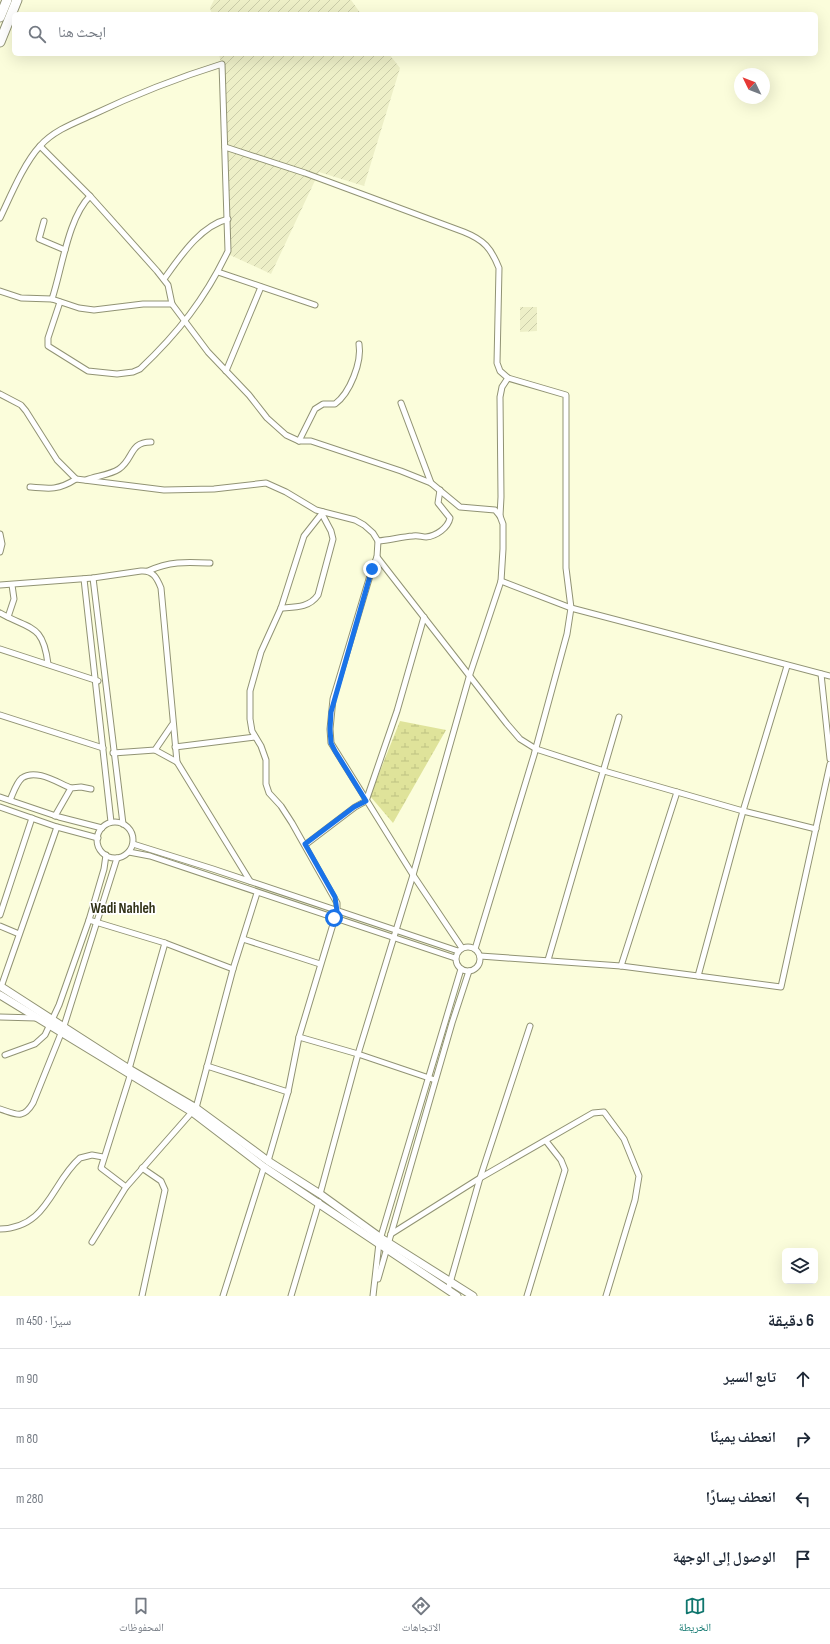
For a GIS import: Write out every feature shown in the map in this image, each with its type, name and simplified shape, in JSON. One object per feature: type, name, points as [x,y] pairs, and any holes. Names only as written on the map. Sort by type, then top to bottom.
[{"type":"highway","points":[[0,17],[7,0]]},
{"type":"highway","points":[[12,12],[17,0]]},
{"type":"highway","points":[[0,42],[12,12]]},
{"type":"main road","points":[[1,987],[64,1026],[130,1072]]},
{"type":"main road","points":[[0,995],[61,1034],[130,1072],[194,1110],[319,1202],[380,1241],[473,1296]]},
{"type":"main road","points":[[266,1164],[320,1194],[380,1241]]},
{"type":"main road","points":[[387,1245],[457,1296]]},
{"type":"street","points":[[0,218],[19,178],[40,146],[61,129],[115,104],[185,76],[222,64],[228,251],[218,272],[186,322],[140,369],[133,372],[117,374],[88,371],[48,346],[48,338],[60,302]]},
{"type":"street","points":[[40,146],[90,196],[164,279],[168,285],[172,304],[208,352],[267,418],[286,435],[299,441],[311,441],[401,471],[431,483],[460,507],[495,510],[500,516],[503,524],[503,549],[500,581],[470,674],[413,875],[394,930],[320,1194]]},
{"type":"street","points":[[225,147],[305,173],[464,232],[483,241],[495,258],[499,268],[496,363],[500,371],[508,378],[566,395],[566,568],[571,608],[567,634],[536,749],[475,949]]},
{"type":"street","points":[[52,299],[59,280],[65,250],[80,207],[90,196]]},
{"type":"street","points":[[164,279],[183,254],[206,231],[215,223],[228,219]]},
{"type":"street","points":[[44,221],[39,239],[65,250]]},
{"type":"street","points":[[218,272],[316,305]]},
{"type":"street","points":[[226,371],[261,287]]},
{"type":"street","points":[[0,291],[21,298],[52,299],[78,308],[94,310],[143,304],[172,304]]},
{"type":"street","points":[[299,441],[315,409],[323,404],[335,404],[342,396],[359,364],[359,344]]},
{"type":"street","points":[[500,516],[502,497],[500,397],[502,388],[508,378]]},
{"type":"street","points":[[0,394],[21,406],[26,411],[57,460],[76,479],[164,490],[214,489],[266,483],[286,492],[323,513],[355,520],[373,533],[378,541],[377,557],[372,569],[334,699],[330,729],[331,743],[460,950]]},
{"type":"street","points":[[401,403],[431,483]]},
{"type":"street","points":[[85,481],[118,470],[128,460],[136,446],[142,442],[151,442]]},
{"type":"street","points":[[30,487],[54,489],[63,487],[76,479]]},
{"type":"street","points":[[378,541],[415,535],[426,537],[436,534],[445,528],[449,523],[450,518],[438,503],[440,490]]},
{"type":"street","points":[[223,1296],[288,1092],[299,1037],[337,911],[335,897],[305,844],[281,806],[268,793],[266,784],[266,760],[261,746],[250,726],[250,691],[261,652],[281,608],[304,536],[323,513]]},
{"type":"street","points":[[281,608],[306,606],[315,600],[318,595],[333,539],[323,513]]},
{"type":"street","points":[[0,534],[2,544],[0,552]]},
{"type":"street","points":[[377,557],[470,674],[507,724],[520,739],[536,749],[604,771],[743,811],[816,829]]},
{"type":"street","points":[[0,585],[84,579],[148,571],[162,564],[172,562],[210,562]]},
{"type":"street","points":[[148,571],[155,576],[161,588],[172,725],[177,762],[250,882]]},
{"type":"street","points":[[93,578],[104,682],[123,824]]},
{"type":"street","points":[[84,579],[109,792],[111,822]]},
{"type":"street","points":[[500,581],[571,608],[787,666],[830,676]]},
{"type":"street","points":[[8,617],[14,599],[12,585]]},
{"type":"street","points":[[0,612],[8,617],[26,623],[40,635],[47,652],[48,664]]},
{"type":"street","points":[[305,844],[354,807],[366,801],[397,711],[424,617]]},
{"type":"street","points":[[0,649],[104,682]]},
{"type":"street","points":[[698,976],[743,811],[787,666]]},
{"type":"street","points":[[822,674],[830,759]]},
{"type":"street","points":[[0,715],[103,748]]},
{"type":"street","points":[[548,960],[619,717]]},
{"type":"street","points":[[155,750],[172,725]]},
{"type":"street","points":[[175,747],[255,737]]},
{"type":"street","points":[[113,753],[155,750],[177,762]]},
{"type":"street","points":[[480,956],[622,966],[781,987],[830,764]]},
{"type":"street","points":[[10,800],[21,779],[36,774],[71,788],[91,789]]},
{"type":"street","points":[[55,816],[71,788]]},
{"type":"street","points":[[622,966],[677,792]]},
{"type":"street","points":[[0,797],[55,816],[102,828]]},
{"type":"street","points":[[0,807],[57,827],[98,838]]},
{"type":"street","points":[[0,915],[32,818]]},
{"type":"street","points":[[111,822],[123,824],[132,832],[133,844],[129,852],[117,858],[106,855],[99,848],[98,838],[102,828],[111,822]]},
{"type":"street","points":[[78,832],[81,823]]},
{"type":"street","points":[[1,987],[57,827]]},
{"type":"street","points":[[133,844],[151,848],[394,930],[460,950]]},
{"type":"street","points":[[129,852],[150,856],[455,958]]},
{"type":"street","points":[[5,1055],[35,1044],[45,1035],[66,985],[89,920],[104,869],[106,855]]},
{"type":"street","points":[[0,1109],[20,1115],[25,1114],[29,1109],[64,1026],[117,858]]},
{"type":"street","points":[[92,1242],[126,1187],[194,1110],[233,969],[257,893]]},
{"type":"street","points":[[89,920],[165,943],[233,969]]},
{"type":"street","points":[[0,926],[19,934]]},
{"type":"street","points":[[243,939],[320,964]]},
{"type":"street","points":[[126,1187],[101,1168],[103,1157],[130,1072],[165,943]]},
{"type":"street","points":[[375,1289],[452,1023],[469,971],[479,964],[480,956],[475,949],[466,946],[460,950],[455,958]]},
{"type":"street","points":[[455,958],[461,969],[469,971]]},
{"type":"street","points":[[374,1296],[380,1241],[427,1077],[461,969]]},
{"type":"street","points":[[0,1017],[36,1018]]},
{"type":"street","points":[[445,1020],[452,1023]]},
{"type":"street","points":[[448,1290],[480,1178],[530,1026]]},
{"type":"street","points":[[299,1037],[358,1054],[436,1080]]},
{"type":"street","points":[[207,1066],[288,1092]]},
{"type":"street","points":[[391,1234],[480,1178],[593,1113],[604,1112],[624,1139],[639,1176],[638,1186],[606,1296]]},
{"type":"street","points":[[527,1296],[565,1170],[561,1160],[546,1141]]},
{"type":"street","points":[[0,1229],[17,1227],[37,1215],[75,1162],[80,1158],[92,1155],[103,1157]]},
{"type":"street","points":[[142,1168],[161,1181],[165,1190],[142,1296]]},
{"type":"street","points":[[291,1296],[319,1202]]},
{"type":"shaded area","points":[[214,0],[351,0],[360,12],[211,12],[210,8]]},
{"type":"shaded area","points":[[219,56],[391,56],[400,68],[364,186],[319,172],[271,274],[230,255],[224,78]]},
{"type":"shaded area","points":[[520,307],[537,307],[537,331],[520,332]]},
{"type":"green space","points":[[400,721],[446,730],[393,823],[370,796]]},
{"type":"district","name":"Wadi Nahleh","points":[[123,908]]},
{"type":"route","points":[[334,918],[337,911],[335,897],[305,844],[354,807],[366,801],[335,751],[331,743],[330,729],[331,712],[334,699],[372,569]]}]
